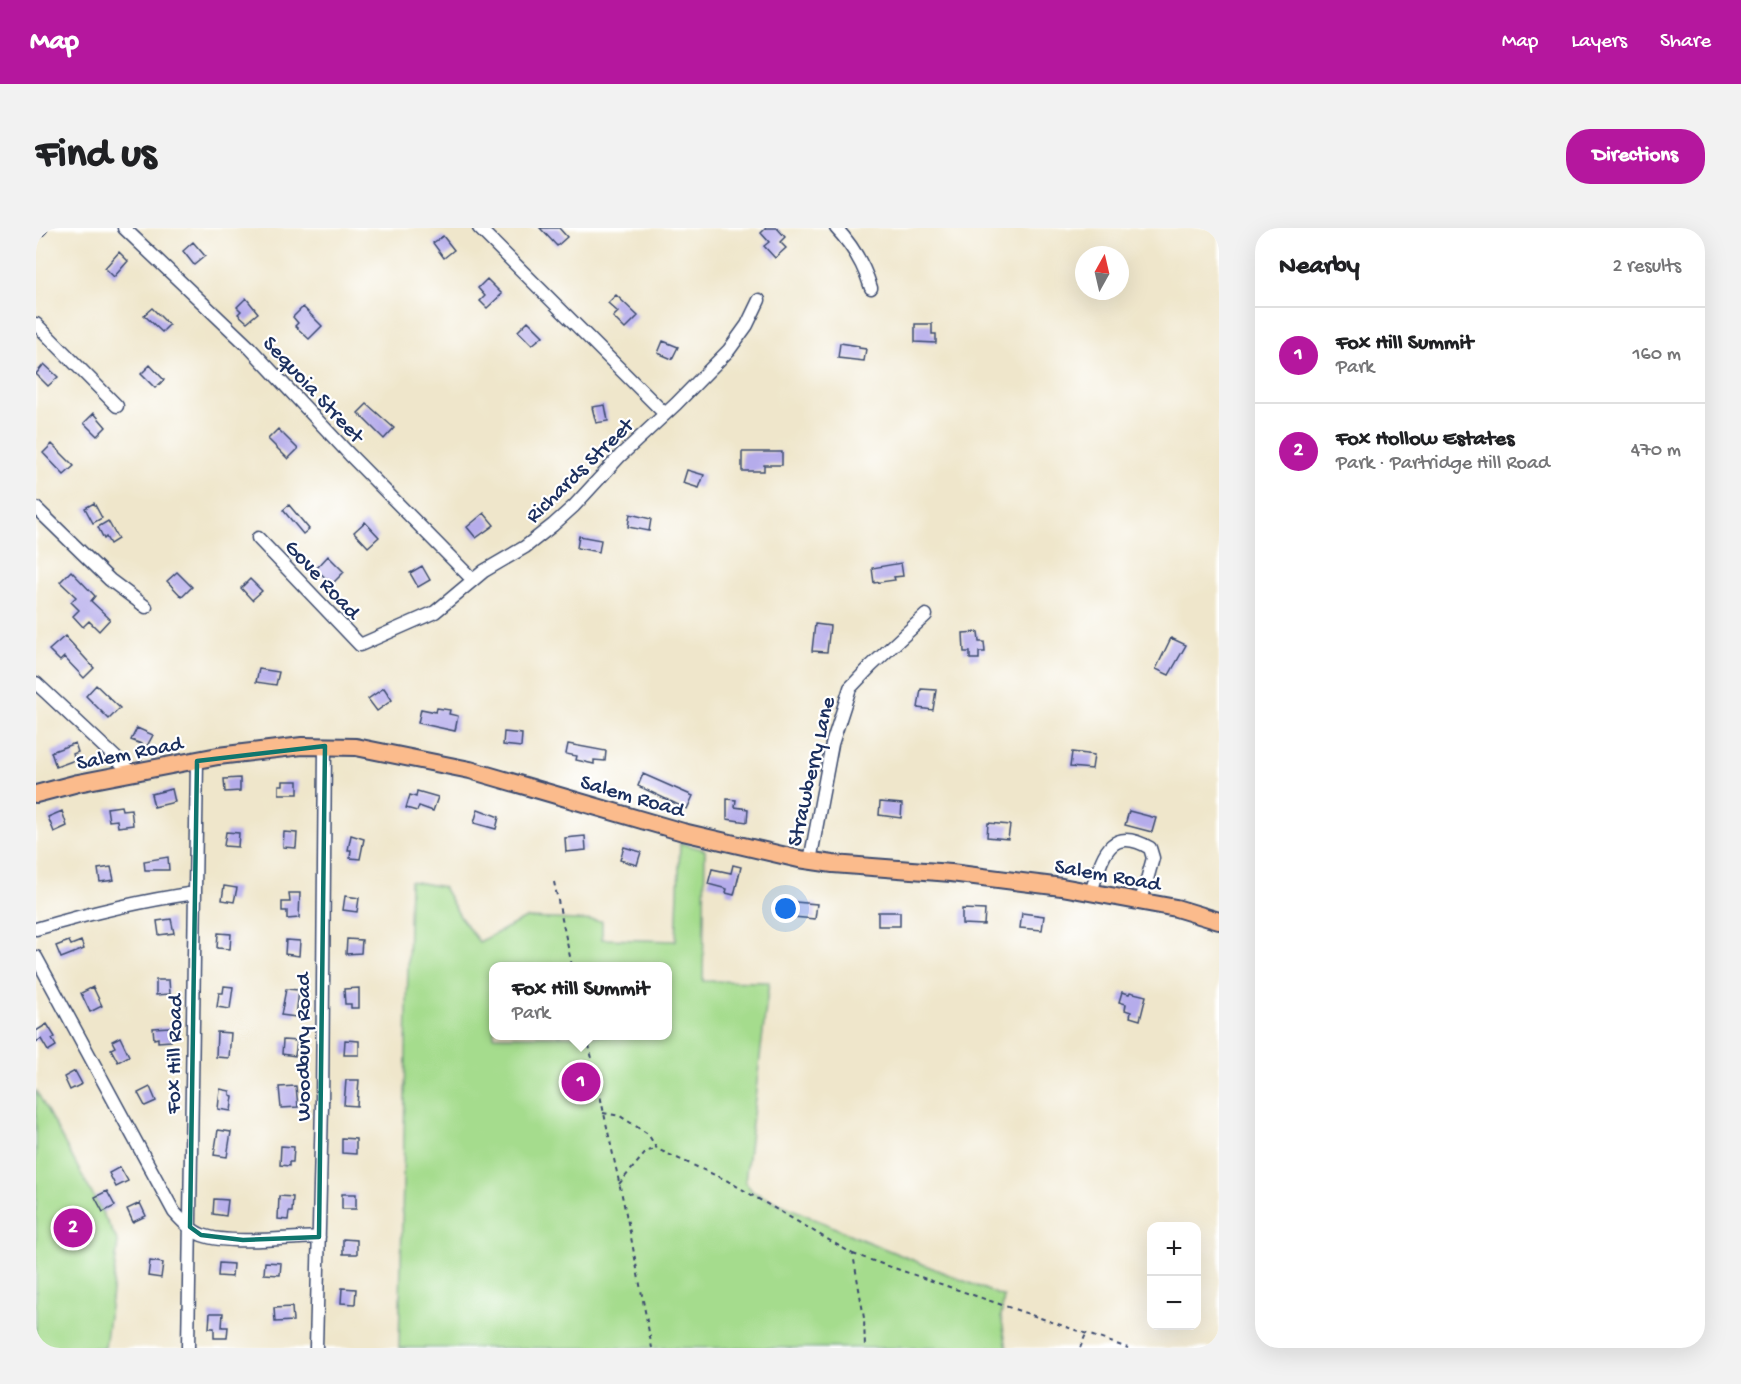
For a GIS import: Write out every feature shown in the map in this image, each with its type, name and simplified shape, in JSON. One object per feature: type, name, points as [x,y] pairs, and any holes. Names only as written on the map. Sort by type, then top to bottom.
[{"type":"main road","name":"Salem Road","points":[[36,794],[197,760],[302,746],[356,747],[470,770],[683,832],[810,861],[951,873],[1091,892],[1179,909],[1219,921]]},
{"type":"street","points":[[36,233],[41,228]]},
{"type":"street","name":"Sequoia Street","points":[[124,228],[250,348],[350,455],[473,580]]},
{"type":"street","points":[[479,228],[665,414]]},
{"type":"street","points":[[843,231],[865,269],[871,288]]},
{"type":"street","name":"Richards Street","points":[[360,645],[435,612],[473,580],[525,547],[553,525],[729,350],[747,325],[759,300]]},
{"type":"street","points":[[36,324],[117,406]]},
{"type":"street","points":[[36,508],[110,580],[146,607]]},
{"type":"street","name":"Gove Road","points":[[258,538],[360,645]]},
{"type":"street","name":"Strawberry Lane","points":[[810,861],[832,744],[850,688],[926,615]]},
{"type":"street","points":[[36,683],[132,773]]},
{"type":"street","name":"Woodbury Road","points":[[316,1348],[325,746]]},
{"type":"street","name":"Fox Hill Road","points":[[188,1348],[197,760]]},
{"type":"street","points":[[1091,892],[1105,851],[1114,842],[1126,840],[1150,848],[1153,858],[1142,901]]},
{"type":"street","points":[[36,929],[144,900],[195,893]]},
{"type":"street","points":[[36,957],[174,1212],[201,1235],[234,1239],[319,1237]]},
{"type":"path","points":[[554,882],[571,962]]},
{"type":"path","points":[[588,1040],[630,1232],[652,1348]]},
{"type":"path","points":[[603,1113],[620,1116],[648,1134],[657,1149],[726,1180],[853,1254],[1087,1333],[1118,1347],[1128,1348]]},
{"type":"path","points":[[619,1184],[647,1151],[657,1149]]},
{"type":"path","points":[[853,1254],[862,1307],[865,1348]]},
{"type":"path","points":[[1080,1348],[1087,1333]]},
{"type":"highlighted area","points":[[325,746],[319,1237],[243,1240],[201,1235],[190,1227],[197,761]]},
{"type":"green space","points":[[680,843],[705,850],[703,981],[769,982],[745,1182],[753,1192],[1004,1297],[1001,1316],[1007,1348],[399,1348],[410,881],[443,887],[461,918],[479,942],[526,918],[602,921],[602,939],[676,941]]},
{"type":"green space","points":[[36,1090],[118,1242],[105,1348],[36,1348]]},
{"type":"building","points":[[540,228],[559,228],[567,237],[557,246]]},
{"type":"building","points":[[766,228],[777,228],[785,237],[780,242],[786,248],[775,258],[764,246],[769,242],[761,233]]},
{"type":"building","points":[[443,236],[454,250],[444,258],[433,243]]},
{"type":"building","points":[[193,242],[205,256],[194,265],[183,251]]},
{"type":"building","points":[[119,252],[128,261],[114,277],[105,268]]},
{"type":"building","points":[[487,279],[502,294],[487,308],[480,301],[485,296],[478,288]]},
{"type":"building","points":[[616,295],[638,316],[625,329],[613,317],[618,312],[608,303]]},
{"type":"building","points":[[246,298],[258,313],[247,322],[238,314],[241,311],[237,307]]},
{"type":"building","points":[[303,307],[322,326],[309,339],[295,326],[298,323],[293,317]]},
{"type":"building","points":[[152,308],[169,325],[162,332],[144,315]]},
{"type":"building","points":[[528,321],[543,336],[532,345],[518,331]]},
{"type":"building","points":[[915,324],[932,324],[932,334],[936,334],[936,343],[915,342]]},
{"type":"building","points":[[663,341],[678,347],[672,359],[658,353]]},
{"type":"building","points":[[840,343],[866,349],[864,361],[838,358]]},
{"type":"building","points":[[44,364],[58,377],[48,386],[36,374]]},
{"type":"building","points":[[150,365],[164,380],[155,388],[141,374]]},
{"type":"building","points":[[367,404],[394,428],[384,439],[358,413]]},
{"type":"building","points":[[605,405],[608,421],[596,423],[592,407]]},
{"type":"building","points":[[94,413],[106,427],[97,436],[84,423]]},
{"type":"building","points":[[278,429],[298,449],[288,459],[268,439]]},
{"type":"building","points":[[52,444],[74,466],[64,475],[43,453]]},
{"type":"building","points":[[742,452],[782,452],[782,465],[764,465],[764,471],[742,471]]},
{"type":"building","points":[[687,470],[704,475],[699,488],[683,483]]},
{"type":"building","points":[[94,503],[102,518],[93,523],[85,508]]},
{"type":"building","points":[[289,505],[309,529],[303,534],[283,510]]},
{"type":"building","points":[[484,513],[494,525],[476,538],[467,527]]},
{"type":"building","points":[[630,514],[651,519],[649,531],[628,527]]},
{"type":"building","points":[[108,521],[118,539],[110,544],[106,537],[104,539],[98,527]]},
{"type":"building","points":[[365,522],[379,537],[368,547],[354,532]]},
{"type":"building","points":[[579,536],[601,540],[599,552],[577,548]]},
{"type":"building","points":[[328,556],[344,572],[332,584],[316,569]]},
{"type":"building","points":[[901,563],[903,576],[894,577],[895,580],[874,583],[872,568]]},
{"type":"building","points":[[422,566],[430,580],[418,587],[410,573]]},
{"type":"building","points":[[71,571],[95,596],[91,601],[110,619],[99,631],[89,621],[83,627],[73,616],[79,610],[71,602],[76,597],[60,582]]},
{"type":"building","points":[[177,572],[192,587],[182,597],[167,581]]},
{"type":"building","points":[[250,579],[262,591],[252,600],[241,588]]},
{"type":"building","points":[[815,624],[830,626],[827,652],[812,651]]},
{"type":"building","points":[[978,632],[979,642],[984,642],[985,652],[979,652],[979,659],[970,659],[970,652],[964,652],[963,633]]},
{"type":"building","points":[[65,636],[94,668],[84,678],[64,657],[60,661],[49,650]]},
{"type":"building","points":[[1171,638],[1186,645],[1169,675],[1156,669]]},
{"type":"building","points":[[259,669],[279,672],[276,685],[256,682]]},
{"type":"building","points":[[96,685],[120,708],[109,719],[86,696]]},
{"type":"building","points":[[384,688],[392,700],[377,711],[368,699]]},
{"type":"building","points":[[921,689],[936,690],[933,710],[918,708]]},
{"type":"building","points":[[437,708],[450,710],[449,714],[458,716],[455,731],[418,723],[421,709],[436,712]]},
{"type":"building","points":[[137,728],[153,735],[147,746],[131,740]]},
{"type":"building","points":[[504,732],[522,734],[521,747],[503,745]]},
{"type":"building","points":[[75,743],[78,752],[73,754],[75,760],[56,767],[51,752]]},
{"type":"building","points":[[568,744],[606,751],[605,761],[594,760],[594,764],[576,760],[577,756],[566,754]]},
{"type":"building","points":[[1072,752],[1094,755],[1092,769],[1070,767]]},
{"type":"building","points":[[643,774],[693,796],[687,809],[638,786]]},
{"type":"building","points":[[240,778],[240,791],[225,792],[224,779]]},
{"type":"building","points":[[283,781],[298,781],[298,794],[279,794],[279,785],[283,785]]},
{"type":"building","points":[[172,789],[175,802],[154,807],[151,794]]},
{"type":"building","points":[[417,791],[438,797],[433,811],[419,806],[417,811],[406,808],[410,795],[416,797]]},
{"type":"building","points":[[727,799],[736,800],[735,807],[748,809],[747,822],[727,819]]},
{"type":"building","points":[[880,802],[902,804],[901,818],[879,815]]},
{"type":"building","points":[[121,806],[122,810],[131,809],[133,825],[118,827],[117,820],[109,821],[107,808]]},
{"type":"building","points":[[478,809],[499,817],[496,829],[474,823]]},
{"type":"building","points":[[62,811],[67,826],[54,832],[48,817]]},
{"type":"building","points":[[1129,811],[1156,818],[1152,832],[1125,825]]},
{"type":"building","points":[[988,823],[1010,825],[1008,839],[987,837]]},
{"type":"building","points":[[226,832],[239,833],[238,847],[224,846]]},
{"type":"building","points":[[284,832],[297,833],[296,848],[283,847]]},
{"type":"building","points":[[351,835],[364,839],[360,859],[350,858],[351,850],[348,850]]},
{"type":"building","points":[[585,836],[586,850],[566,852],[565,838]]},
{"type":"building","points":[[624,847],[641,852],[637,865],[620,860]]},
{"type":"building","points":[[168,857],[169,870],[145,870],[144,861]]},
{"type":"building","points":[[733,865],[741,867],[734,895],[726,893],[727,889],[708,884],[712,869],[731,873]]},
{"type":"building","points":[[111,867],[114,880],[100,882],[98,869]]},
{"type":"building","points":[[224,886],[237,888],[234,902],[222,900]]},
{"type":"building","points":[[289,893],[300,893],[299,918],[287,919],[287,911],[282,911],[282,902],[290,902]]},
{"type":"building","points":[[345,896],[359,898],[357,912],[343,910]]},
{"type":"building","points":[[795,902],[817,904],[815,919],[793,917]]},
{"type":"building","points":[[962,909],[985,910],[984,925],[962,924]]},
{"type":"building","points":[[878,912],[900,912],[900,926],[878,926]]},
{"type":"building","points":[[1022,913],[1044,916],[1042,930],[1020,928]]},
{"type":"building","points":[[171,919],[174,933],[159,935],[157,921]]},
{"type":"building","points":[[218,933],[231,934],[230,949],[217,948]]},
{"type":"building","points":[[347,939],[362,940],[361,953],[346,954]]},
{"type":"building","points":[[286,940],[300,941],[299,956],[285,954]]},
{"type":"building","points":[[69,941],[71,945],[81,941],[84,949],[61,958],[56,946]]},
{"type":"building","points":[[156,980],[169,980],[170,994],[156,995]]},
{"type":"building","points":[[224,986],[233,987],[230,1009],[217,1007],[219,993],[223,993]]},
{"type":"building","points":[[93,987],[102,1006],[90,1012],[81,993]]},
{"type":"building","points":[[359,988],[359,1008],[351,1008],[351,1004],[345,1004],[344,989]]},
{"type":"building","points":[[286,989],[299,990],[296,1017],[281,1015]]},
{"type":"building","points":[[1122,992],[1146,996],[1140,1020],[1130,1017],[1131,1012],[1125,1010],[1126,1004],[1119,1002]]},
{"type":"building","points":[[47,1024],[55,1037],[52,1039],[56,1046],[48,1051],[41,1039],[36,1042],[36,1031]]},
{"type":"building","points":[[170,1027],[171,1041],[158,1042],[158,1038],[154,1039],[153,1028]]},
{"type":"building","points":[[217,1032],[231,1033],[229,1058],[216,1057]]},
{"type":"building","points":[[120,1037],[129,1056],[118,1062],[111,1049],[115,1047],[112,1041]]},
{"type":"building","points":[[283,1040],[297,1041],[295,1056],[282,1054]]},
{"type":"building","points":[[345,1040],[359,1041],[359,1055],[344,1055]]},
{"type":"building","points":[[75,1071],[82,1084],[70,1090],[64,1077]]},
{"type":"building","points":[[346,1080],[359,1080],[357,1106],[344,1105]]},
{"type":"building","points":[[296,1086],[298,1107],[281,1108],[279,1087]]},
{"type":"building","points":[[150,1087],[156,1101],[145,1106],[138,1093]]},
{"type":"building","points":[[220,1089],[230,1091],[230,1095],[233,1096],[231,1111],[218,1109]]},
{"type":"building","points":[[218,1130],[231,1132],[227,1157],[214,1155]]},
{"type":"building","points":[[342,1138],[356,1139],[356,1154],[342,1153]]},
{"type":"building","points":[[281,1146],[294,1147],[293,1162],[289,1162],[289,1166],[280,1165]]},
{"type":"building","points":[[120,1167],[128,1181],[116,1187],[109,1173]]},
{"type":"building","points":[[107,1191],[115,1206],[103,1212],[95,1197]]},
{"type":"building","points":[[342,1194],[356,1194],[356,1209],[342,1209]]},
{"type":"building","points":[[279,1196],[293,1197],[292,1212],[289,1212],[288,1220],[278,1219]]},
{"type":"building","points":[[214,1199],[228,1200],[226,1216],[213,1214]]},
{"type":"building","points":[[140,1203],[146,1216],[133,1222],[127,1209]]},
{"type":"building","points":[[343,1239],[357,1240],[357,1254],[343,1254]]},
{"type":"building","points":[[150,1261],[163,1263],[161,1278],[148,1276]]},
{"type":"building","points":[[265,1262],[281,1263],[280,1275],[264,1274]]},
{"type":"building","points":[[219,1263],[233,1264],[232,1277],[218,1276]]},
{"type":"building","points":[[342,1288],[356,1289],[355,1304],[341,1303]]},
{"type":"building","points":[[292,1307],[293,1321],[275,1322],[274,1308]]},
{"type":"building","points":[[210,1313],[223,1313],[222,1327],[228,1327],[227,1338],[214,1338],[214,1328],[209,1328]]},
{"type":"place","name":"Fox Hill Summit","points":[[581,1082]]},
{"type":"place","name":"Fox Hollow Estates","points":[[73,1228]]}]
